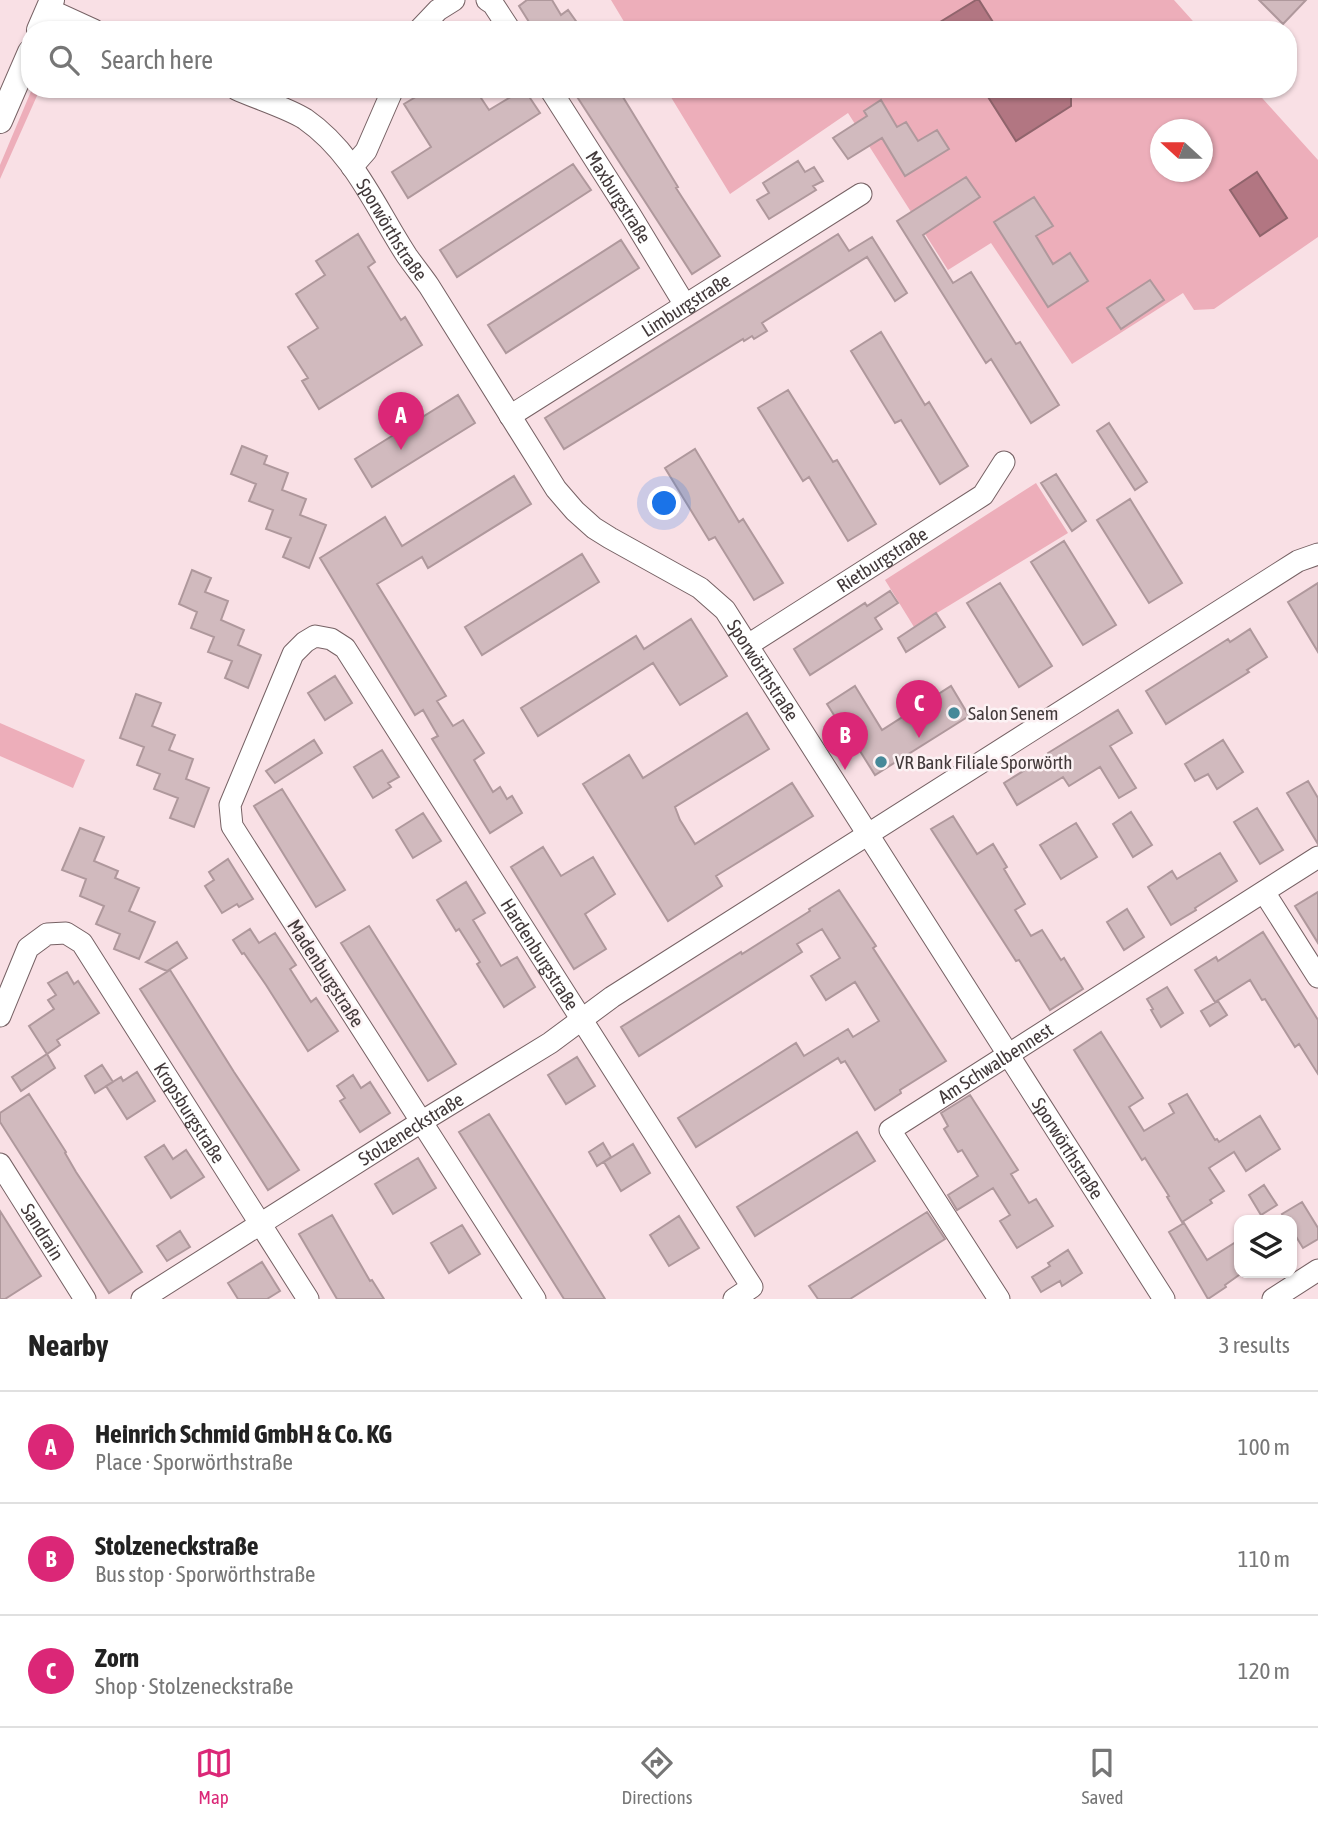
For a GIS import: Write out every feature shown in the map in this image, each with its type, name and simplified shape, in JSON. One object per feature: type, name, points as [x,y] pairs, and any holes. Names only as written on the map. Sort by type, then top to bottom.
[{"type":"street","points":[[428,21],[438,10],[454,0]]},
{"type":"street","points":[[487,0],[493,4],[504,21]]},
{"type":"street","points":[[46,13],[69,21]]},
{"type":"street","points":[[0,121],[21,73]]},
{"type":"street","name":"Sporwörthstraße","points":[[257,98],[302,117],[326,135],[352,167],[556,489],[575,511],[610,538],[700,588],[725,610],[1164,1299]]},
{"type":"street","name":"Sporwörthstraße","points":[[352,167],[366,151],[389,98]]},
{"type":"street","name":"Maxburgstraße","points":[[556,98],[685,305]]},
{"type":"street","name":"Limburgstraße","points":[[510,416],[861,194]]},
{"type":"street","name":"Rietburgstraße","points":[[748,645],[983,495],[1004,462]]},
{"type":"street","name":"Stolzeneckstraße","points":[[142,1299],[550,1043],[612,997],[1298,561],[1318,554]]},
{"type":"street","name":"Hardenburgstraße","points":[[315,636],[331,639],[345,648],[582,1020],[743,1293]]},
{"type":"street","name":"Madenburgstraße","points":[[315,636],[293,654],[230,805],[232,826],[535,1299]]},
{"type":"street","name":"Am Schwalbennest","points":[[997,1297],[890,1130],[1318,857]]},
{"type":"street","points":[[1264,892],[1318,977]]},
{"type":"street","name":"Kropsburgstraße","points":[[0,1016],[28,948],[47,934],[66,933],[82,943],[308,1299]]},
{"type":"street","name":"Sandrain","points":[[0,1164],[85,1299]]},
{"type":"street","points":[[1273,1299],[1318,1270]]},
{"type":"shaded area","points":[[611,0],[1174,0],[1193,21],[624,21]]},
{"type":"shaded area","points":[[979,0],[992,21],[942,21]]},
{"type":"shaded area","points":[[28,98],[36,98],[0,179],[0,165]]},
{"type":"shaded area","points":[[671,98],[1262,98],[1318,160],[1318,237],[1214,309],[1194,310],[1183,293],[1072,364],[991,243],[948,270],[848,113],[730,194]]},
{"type":"shaded area","points":[[989,98],[1071,98],[1071,106],[1016,141]]},
{"type":"shaded area","points":[[1257,172],[1287,218],[1260,236],[1230,190]]},
{"type":"shaded area","points":[[1036,483],[1068,533],[914,627],[885,580]]},
{"type":"shaded area","points":[[0,723],[85,760],[73,788],[0,756]]},
{"type":"building","points":[[527,0],[552,0],[561,15],[568,10],[576,21],[528,21],[519,6]]},
{"type":"building","points":[[1259,0],[1306,0],[1286,21],[1280,21]]},
{"type":"building","points":[[414,98],[481,98],[489,110],[509,98],[530,98],[540,113],[408,198],[392,172],[431,147],[404,104]]},
{"type":"building","points":[[578,98],[624,98],[678,187],[676,188],[720,256],[692,274]]},
{"type":"building","points":[[881,100],[897,127],[906,122],[918,141],[937,130],[949,149],[905,176],[882,138],[848,159],[833,138],[867,116],[864,111]]},
{"type":"building","points":[[798,161],[805,172],[814,167],[823,181],[813,186],[816,190],[769,219],[757,200],[769,193],[763,183]]},
{"type":"building","points":[[573,164],[591,190],[457,277],[440,250]]},
{"type":"building","points":[[966,177],[980,197],[923,235],[953,283],[971,272],[1016,344],[1020,342],[1059,405],[1031,423],[991,359],[986,363],[897,221]]},
{"type":"building","points":[[1034,197],[1053,226],[1036,236],[1053,264],[1070,253],[1088,281],[1048,307],[994,222]]},
{"type":"building","points":[[358,234],[375,262],[368,267],[401,320],[405,317],[422,345],[319,409],[302,381],[308,378],[288,347],[318,328],[296,294],[325,275],[316,261]]},
{"type":"building","points":[[838,234],[849,251],[872,237],[907,293],[895,301],[867,257],[762,323],[767,331],[754,339],[752,336],[744,341],[743,339],[564,449],[545,418]]},
{"type":"building","points":[[621,240],[639,268],[506,353],[488,325]]},
{"type":"building","points":[[1150,280],[1164,300],[1121,329],[1107,308]]},
{"type":"building","points":[[881,332],[925,405],[929,402],[968,466],[940,484],[901,420],[895,423],[851,351]]},
{"type":"building","points":[[788,390],[833,462],[837,460],[876,524],[848,541],[809,477],[803,481],[758,408]]},
{"type":"building","points":[[458,395],[475,423],[372,487],[355,459]]},
{"type":"building","points":[[1109,423],[1147,482],[1135,490],[1097,431]]},
{"type":"building","points":[[242,446],[267,456],[264,464],[288,473],[282,490],[306,499],[300,515],[326,525],[309,568],[283,557],[291,538],[266,529],[273,510],[249,501],[256,484],[231,474]]},
{"type":"building","points":[[695,449],[739,522],[743,519],[783,583],[754,600],[715,537],[709,540],[665,468]]},
{"type":"building","points":[[1056,474],[1086,521],[1072,531],[1041,483]]},
{"type":"building","points":[[514,476],[531,504],[428,568],[422,557],[377,584],[446,696],[437,701],[453,726],[463,720],[484,753],[474,760],[493,792],[500,787],[507,799],[512,796],[522,813],[490,833],[432,739],[438,736],[423,710],[415,715],[320,558],[385,517],[402,546]]},
{"type":"building","points":[[1130,499],[1182,583],[1149,603],[1097,520]]},
{"type":"building","points":[[1064,541],[1116,625],[1083,645],[1031,562]]},
{"type":"building","points":[[582,554],[599,582],[482,655],[465,627]]},
{"type":"building","points":[[192,570],[211,578],[205,592],[228,601],[221,620],[244,630],[238,645],[261,655],[248,688],[225,678],[232,661],[208,652],[214,637],[191,628],[197,612],[179,604]]},
{"type":"building","points":[[1000,583],[1052,666],[1019,687],[967,603]]},
{"type":"building","points":[[1318,583],[1318,652],[1288,602]]},
{"type":"building","points":[[890,591],[898,603],[875,618],[882,629],[810,675],[794,649],[865,603],[867,606]]},
{"type":"building","points":[[936,613],[945,627],[906,652],[898,638]]},
{"type":"building","points":[[691,619],[727,676],[680,705],[653,663],[538,736],[521,708],[636,636],[644,649]]},
{"type":"building","points":[[1250,629],[1267,657],[1247,670],[1249,672],[1166,724],[1146,691],[1228,639],[1230,642]]},
{"type":"building","points":[[335,676],[352,703],[325,720],[308,693]]},
{"type":"building","points":[[855,686],[882,730],[951,686],[969,716],[875,775],[827,704]]},
{"type":"building","points":[[136,694],[161,703],[152,726],[175,735],[169,750],[193,759],[186,779],[209,788],[194,827],[170,818],[178,798],[154,789],[160,774],[137,765],[144,747],[120,738]]},
{"type":"building","points":[[1118,710],[1132,733],[1110,746],[1136,788],[1119,798],[1100,767],[1069,786],[1063,777],[1017,805],[1004,783]]},
{"type":"building","points":[[747,713],[769,749],[675,807],[695,844],[792,783],[813,816],[716,876],[722,886],[668,921],[583,784],[629,755],[643,778]]},
{"type":"building","points":[[314,740],[322,753],[275,783],[266,771]]},
{"type":"building","points":[[1223,740],[1243,772],[1217,789],[1208,774],[1195,781],[1185,764]]},
{"type":"building","points":[[382,750],[399,777],[388,783],[391,787],[373,798],[354,767]]},
{"type":"building","points":[[1308,781],[1318,798],[1318,844],[1287,793]]},
{"type":"building","points":[[282,789],[345,890],[316,907],[254,806]]},
{"type":"building","points":[[1257,808],[1283,850],[1260,864],[1234,822]]},
{"type":"building","points":[[1131,812],[1152,845],[1133,857],[1113,824]]},
{"type":"building","points":[[423,813],[441,841],[413,858],[396,830]]},
{"type":"building","points":[[953,816],[977,854],[993,844],[1025,904],[1015,910],[1031,936],[1042,930],[1083,989],[1050,1010],[931,829]]},
{"type":"building","points":[[1076,823],[1097,857],[1061,879],[1040,845]]},
{"type":"building","points":[[80,828],[104,837],[94,861],[118,871],[115,878],[139,888],[129,911],[155,922],[139,959],[114,949],[120,934],[96,924],[104,906],[80,896],[86,879],[62,870]]},
{"type":"building","points":[[543,847],[561,876],[593,857],[615,894],[585,914],[606,949],[574,969],[511,867]]},
{"type":"building","points":[[1220,853],[1237,881],[1171,925],[1148,887],[1172,871],[1177,879]]},
{"type":"building","points":[[228,859],[253,899],[222,913],[205,886],[214,880],[209,872]]},
{"type":"building","points":[[466,882],[485,913],[473,920],[501,966],[517,957],[535,987],[504,1007],[477,964],[480,962],[437,900]]},
{"type":"building","points":[[839,890],[946,1061],[900,1090],[901,1093],[875,1110],[845,1061],[841,1063],[838,1058],[696,1147],[678,1118],[796,1043],[804,1056],[848,1029],[853,1037],[879,1021],[855,982],[826,1000],[811,976],[840,958],[822,929],[797,944],[802,952],[639,1056],[621,1027],[741,952],[742,954]]},
{"type":"building","points":[[1318,892],[1318,943],[1295,906]]},
{"type":"building","points":[[1127,909],[1144,937],[1124,950],[1107,922]]},
{"type":"building","points":[[369,926],[456,1064],[428,1081],[341,943]]},
{"type":"building","points":[[250,929],[259,943],[275,933],[296,965],[290,969],[311,1002],[316,998],[338,1031],[308,1051],[266,985],[233,940]]},
{"type":"building","points":[[1263,932],[1318,1020],[1318,1074],[1299,1044],[1295,1047],[1250,980],[1215,1002],[1195,970],[1216,957],[1218,961]]},
{"type":"building","points":[[177,942],[187,958],[167,971],[146,962]]},
{"type":"building","points":[[170,970],[299,1170],[268,1190],[140,989]]},
{"type":"building","points":[[67,972],[74,984],[78,981],[99,1013],[57,1040],[60,1045],[47,1054],[29,1026],[54,1009],[48,1000],[56,995],[48,983]]},
{"type":"building","points":[[1167,987],[1183,1013],[1161,1027],[1147,999]]},
{"type":"building","points":[[1218,1001],[1227,1015],[1210,1026],[1201,1011]]},
{"type":"building","points":[[1101,1032],[1143,1098],[1129,1107],[1144,1131],[1174,1113],[1169,1104],[1187,1094],[1215,1140],[1219,1142],[1260,1116],[1280,1149],[1246,1171],[1234,1152],[1209,1168],[1224,1191],[1210,1200],[1212,1203],[1182,1222],[1167,1197],[1169,1196],[1145,1158],[1142,1160],[1074,1050]]},
{"type":"building","points":[[47,1054],[55,1068],[21,1091],[12,1077]]},
{"type":"building","points":[[577,1057],[595,1086],[566,1104],[548,1075]]},
{"type":"building","points":[[102,1065],[113,1082],[95,1093],[85,1076]]},
{"type":"building","points":[[137,1072],[155,1101],[127,1119],[106,1086],[121,1077],[123,1081]]},
{"type":"building","points":[[353,1075],[361,1088],[370,1082],[390,1113],[360,1132],[340,1101],[345,1098],[337,1086]]},
{"type":"building","points":[[29,1094],[76,1172],[142,1272],[109,1293],[0,1122],[0,1113]]},
{"type":"building","points":[[970,1095],[1018,1170],[1011,1174],[1029,1203],[1036,1199],[1053,1226],[1017,1248],[1000,1221],[1010,1215],[993,1188],[957,1210],[948,1195],[978,1176],[962,1150],[958,1152],[944,1129],[948,1126],[941,1113]]},
{"type":"building","points":[[489,1114],[605,1299],[564,1299],[459,1132]]},
{"type":"building","points":[[857,1132],[875,1161],[755,1236],[737,1207]]},
{"type":"building","points":[[603,1143],[611,1157],[597,1166],[589,1152]]},
{"type":"building","points":[[633,1144],[650,1173],[621,1191],[604,1162]]},
{"type":"building","points":[[164,1145],[173,1159],[186,1150],[204,1177],[171,1198],[145,1157]]},
{"type":"building","points":[[418,1158],[436,1188],[393,1214],[375,1184]]},
{"type":"building","points":[[1264,1185],[1277,1205],[1261,1215],[1249,1195]]},
{"type":"building","points":[[1302,1202],[1318,1228],[1318,1239],[1303,1248],[1297,1238],[1297,1215],[1282,1214]]},
{"type":"building","points":[[0,1211],[41,1276],[5,1299],[0,1299]]},
{"type":"building","points":[[927,1212],[945,1239],[850,1299],[818,1299],[809,1286]]},
{"type":"building","points":[[332,1215],[370,1281],[372,1280],[384,1299],[337,1299],[299,1234]]},
{"type":"building","points":[[679,1216],[699,1248],[669,1266],[650,1235]]},
{"type":"building","points":[[1184,1223],[1207,1260],[1234,1243],[1235,1278],[1208,1299],[1169,1232]]},
{"type":"building","points":[[462,1225],[480,1254],[449,1273],[431,1243]]},
{"type":"building","points":[[180,1231],[190,1247],[167,1261],[157,1246]]},
{"type":"building","points":[[1068,1250],[1082,1273],[1062,1286],[1060,1281],[1041,1292],[1032,1277]]},
{"type":"building","points":[[262,1262],[280,1291],[267,1299],[238,1299],[228,1283]]},
{"type":"place","name":"Heinrich Schmid GmbH & Co. KG","points":[[401,450]]},
{"type":"place","name":"Salon Senem","points":[[954,713]]},
{"type":"place","name":"Zorn","points":[[919,738]]},
{"type":"place","name":"VR Bank Filiale Sporwörth","points":[[881,762]]},
{"type":"place","name":"Stolzeneckstraße","points":[[845,770]]}]
